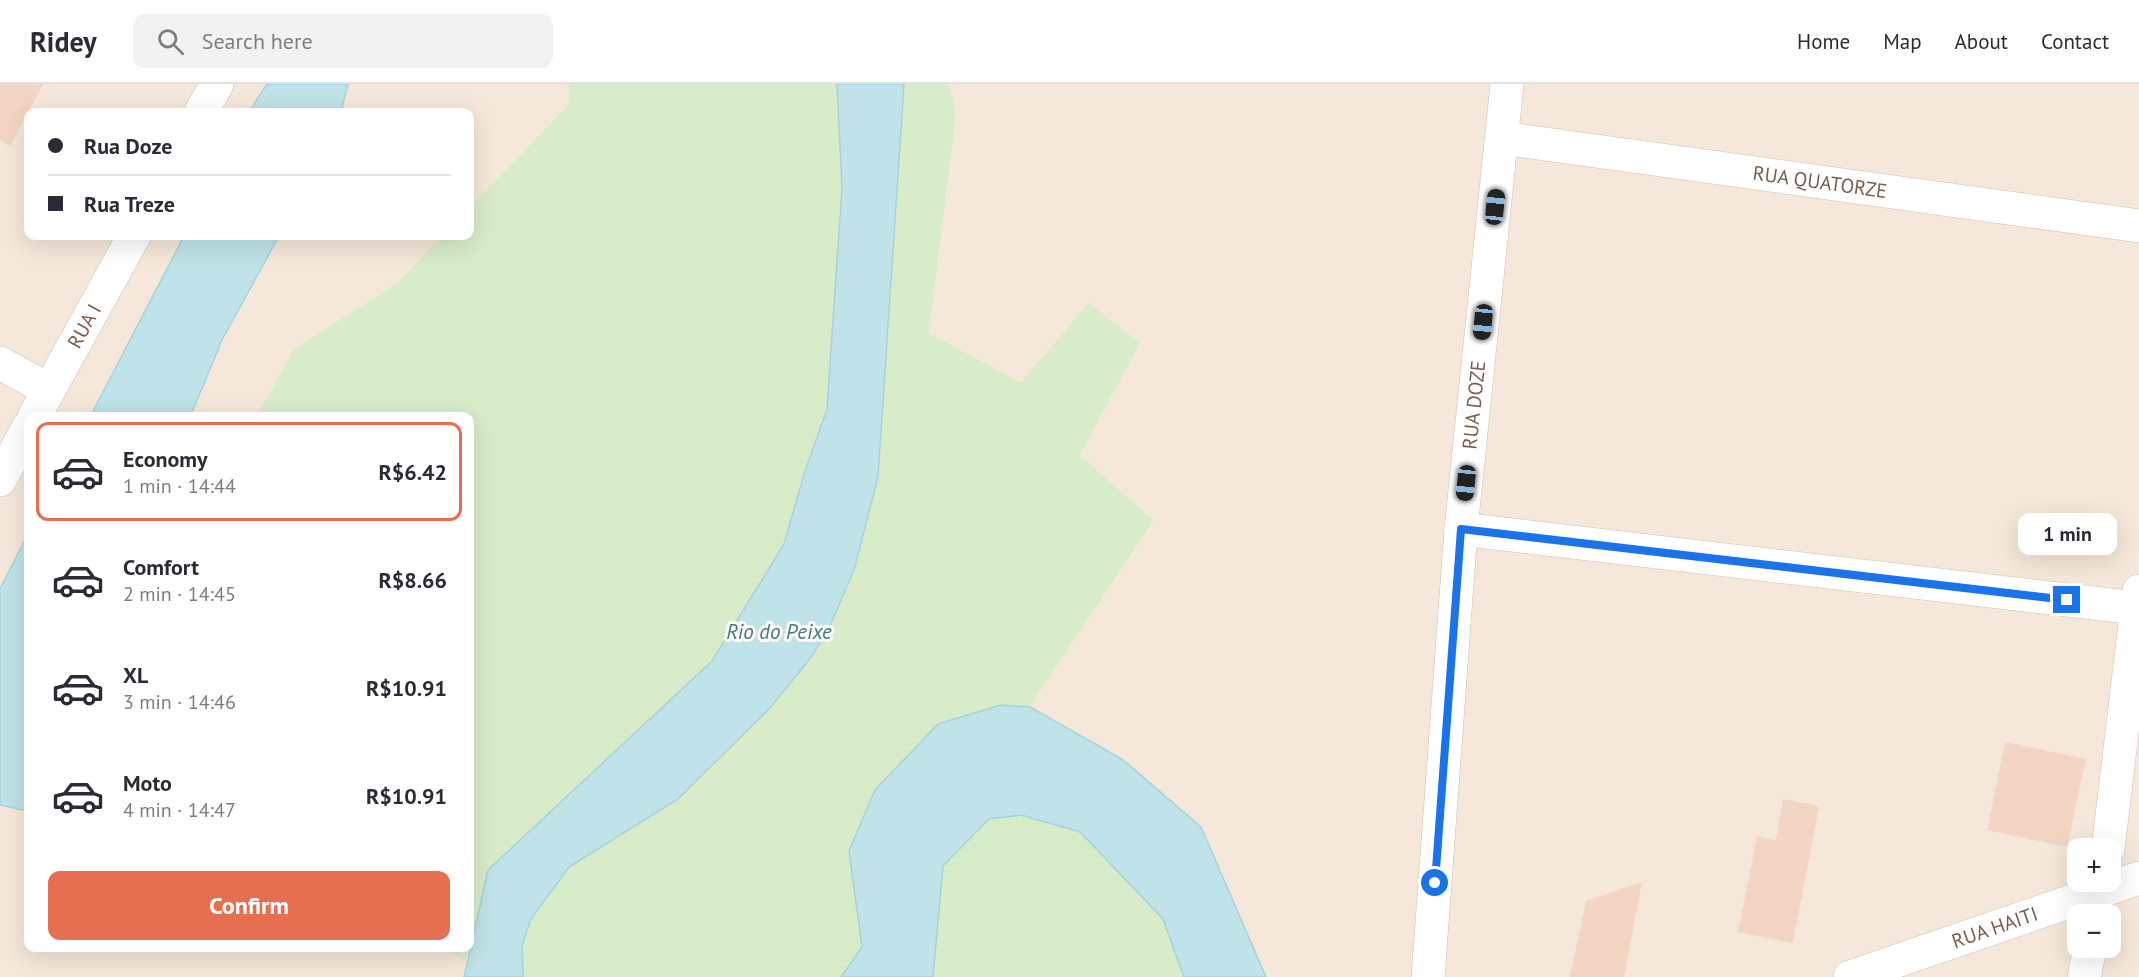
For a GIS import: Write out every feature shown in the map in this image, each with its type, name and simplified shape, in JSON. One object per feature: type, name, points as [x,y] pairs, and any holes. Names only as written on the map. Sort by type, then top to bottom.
[{"type":"street","points":[[203,108],[217,84]]},
{"type":"street","name":"RUA DOZE","points":[[1428,977],[1461,529],[1507,84]]},
{"type":"street","name":"RUA QUATORZE","points":[[1502,138],[2139,226]]},
{"type":"street","name":"RUA I","points":[[42,404],[132,240]]},
{"type":"street","points":[[0,363],[42,404]]},
{"type":"street","points":[[0,480],[24,435]]},
{"type":"street","points":[[1461,529],[2138,600],[2109,838]]},
{"type":"street","name":"RUA HAITI","points":[[1850,977],[2101,896],[2139,878]]},
{"type":"street","points":[[2084,977],[2088,958]]},
{"type":"shaded area","points":[[0,84],[569,84],[568,105],[474,203],[474,108],[24,108],[24,240],[438,240],[395,284],[293,350],[259,412],[24,412],[24,952],[449,952],[466,961],[464,977],[0,977]]},
{"type":"shaded area","points":[[949,84],[2139,84],[2139,977],[1266,977],[1201,827],[1122,759],[1030,707],[1154,522],[1080,455],[1089,304],[1021,382],[929,333],[956,114]]},
{"type":"green space","points":[[569,84],[837,84],[842,188],[827,409],[805,471],[784,544],[712,661],[488,870],[474,931],[474,412],[259,412],[293,350],[395,284],[438,240],[474,240],[474,203],[568,105]]},
{"type":"green space","points":[[904,84],[949,84],[956,114],[929,333],[1021,382],[1089,303],[1140,343],[1080,455],[1154,521],[1030,707],[1001,705],[849,851],[862,947],[841,977],[523,977],[522,945],[531,919],[569,867],[678,799],[770,708],[812,656],[829,628],[854,570],[878,477]]},
{"type":"green space","points":[[1021,815],[1080,832],[1163,919],[1184,977],[933,977],[943,866],[990,819]]},
{"type":"green space","points":[[449,952],[468,952],[466,961]]},
{"type":"water","points":[[267,84],[348,84],[342,108],[252,108]]},
{"type":"water","name":"Rio do Peixe","points":[[837,84],[904,84],[878,477],[854,570],[829,628],[812,656],[770,708],[678,799],[569,867],[531,919],[522,945],[523,977],[464,977],[470,952],[474,952],[474,932],[488,870],[712,661],[784,544],[805,471],[827,409],[842,188]]},
{"type":"water","points":[[182,240],[277,240],[223,338],[192,412],[93,412]]},
{"type":"water","points":[[24,542],[24,810],[0,805],[0,589]]},
{"type":"water","points":[[1001,705],[1030,707],[1122,759],[1201,827],[1266,977],[1184,977],[1163,919],[1080,832],[1021,815],[989,819],[943,866],[933,977],[841,977],[862,947],[849,851],[875,790],[938,724]]},
{"type":"building","points":[[0,84],[43,84],[30,108],[24,108],[24,120],[10,146],[0,140]]},
{"type":"building","points":[[2005,742],[2086,759],[2069,838],[2067,838],[2067,847],[1987,830]]},
{"type":"building","points":[[1783,799],[1819,806],[1793,943],[1738,932],[1757,836],[1776,840]]},
{"type":"building","points":[[1642,882],[1624,977],[1570,977],[1586,901]]},
{"type":"route","points":[[1435,883],[1461,529],[2067,600]]}]
